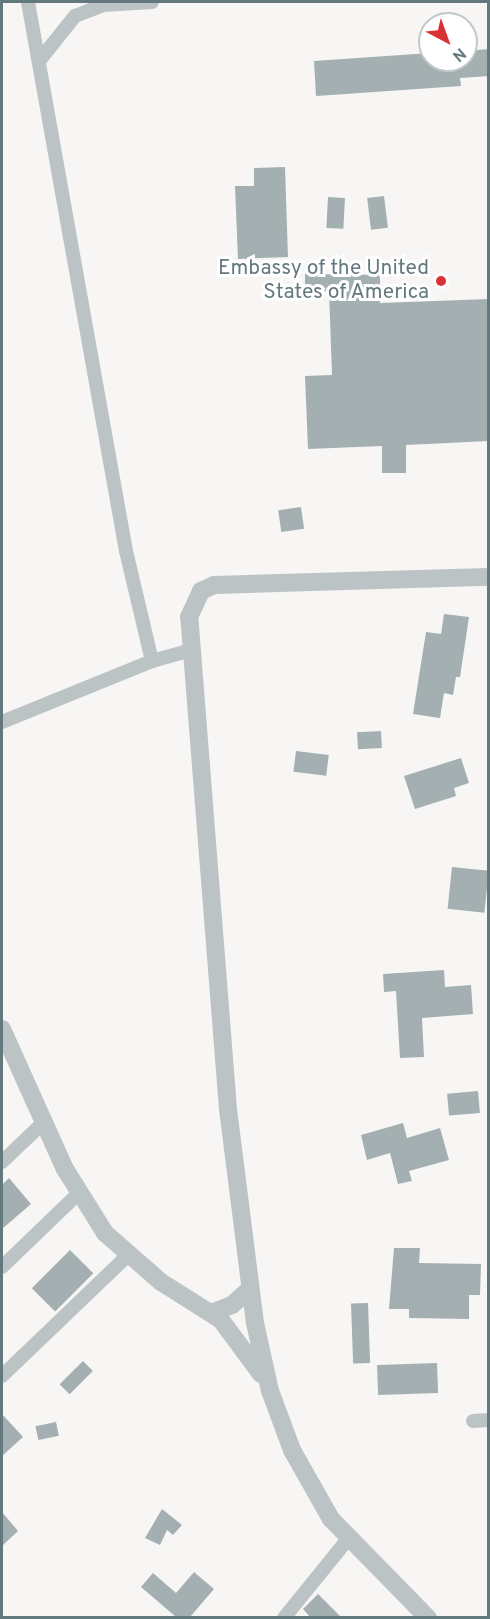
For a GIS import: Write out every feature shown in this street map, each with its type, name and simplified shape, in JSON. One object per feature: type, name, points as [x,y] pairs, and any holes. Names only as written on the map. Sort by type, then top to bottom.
[{"type":"street","points":[[28,2],[126,551],[152,661]]},
{"type":"street","points":[[39,61],[75,16],[103,5],[152,2]]},
{"type":"street","points":[[270,1391],[250,1289],[218,1005],[189,617],[201,591],[214,585],[489,578]]},
{"type":"street","points":[[2,722],[152,661],[192,650]]},
{"type":"street","points":[[2,1029],[43,1123],[79,1193],[105,1233],[128,1255],[211,1313],[249,1353],[270,1391],[296,1458],[348,1539],[428,1617]]},
{"type":"street","points":[[2,1162],[43,1123]]},
{"type":"street","points":[[2,1267],[79,1193]]},
{"type":"street","points":[[2,1377],[128,1255]]},
{"type":"street","points":[[211,1313],[232,1305],[250,1289]]},
{"type":"street","points":[[473,1421],[489,1420]]},
{"type":"street","points":[[284,1617],[348,1539]]},
{"type":"building","points":[[489,49],[489,76],[460,78],[461,86],[316,96],[314,61],[418,54],[418,72],[478,72],[478,50]]},
{"type":"building","points":[[285,167],[288,257],[238,259],[235,186],[254,186],[254,168]]},
{"type":"building","points":[[384,196],[388,228],[371,230],[367,198]]},
{"type":"building","points":[[328,197],[345,198],[343,229],[326,228]]},
{"type":"building","points":[[305,274],[380,275],[380,303],[489,299],[489,441],[406,445],[406,473],[382,473],[382,446],[308,449],[305,376],[332,375],[329,291],[305,290]]},
{"type":"building","points":[[301,507],[304,529],[281,532],[278,510]]},
{"type":"building","points":[[444,614],[469,617],[460,677],[456,677],[453,695],[444,693],[440,718],[413,714],[426,632],[441,634]]},
{"type":"building","points":[[381,731],[382,748],[358,749],[357,732]]},
{"type":"building","points":[[296,751],[329,755],[326,776],[293,772]]},
{"type":"building","points":[[461,758],[469,783],[454,788],[456,796],[415,809],[404,776]]},
{"type":"building","points":[[452,867],[488,871],[484,913],[448,909]]},
{"type":"building","points":[[444,970],[445,987],[471,985],[473,1014],[422,1018],[424,1057],[400,1058],[396,991],[384,992],[383,974]]},
{"type":"building","points":[[478,1091],[480,1113],[449,1116],[447,1094]]},
{"type":"building","points":[[403,1123],[407,1138],[440,1128],[449,1160],[409,1171],[412,1181],[398,1184],[390,1153],[367,1160],[361,1135]]},
{"type":"building","points":[[9,1178],[31,1204],[2,1229],[2,1185]]},
{"type":"building","points":[[394,1248],[420,1248],[419,1263],[481,1264],[480,1295],[469,1295],[469,1319],[409,1318],[409,1309],[389,1309]]},
{"type":"building","points":[[70,1250],[93,1273],[55,1312],[32,1288]]},
{"type":"building","points":[[368,1303],[370,1363],[353,1364],[351,1304]]},
{"type":"building","points":[[83,1361],[93,1371],[70,1394],[60,1384]]},
{"type":"building","points":[[437,1363],[438,1393],[378,1395],[377,1365]]},
{"type":"building","points":[[2,1414],[23,1437],[2,1456]]},
{"type":"building","points":[[56,1422],[59,1436],[38,1440],[35,1426]]},
{"type":"building","points":[[162,1509],[182,1525],[173,1535],[167,1530],[160,1545],[145,1538]]},
{"type":"building","points":[[2,1512],[18,1531],[2,1546]]},
{"type":"building","points":[[194,1572],[214,1589],[190,1617],[176,1617],[141,1587],[153,1573],[176,1593]]},
{"type":"building","points":[[318,1594],[341,1617],[310,1617],[303,1609]]},
{"type":"place","name":"Embassy of the United States of America","points":[[441,281]]}]
